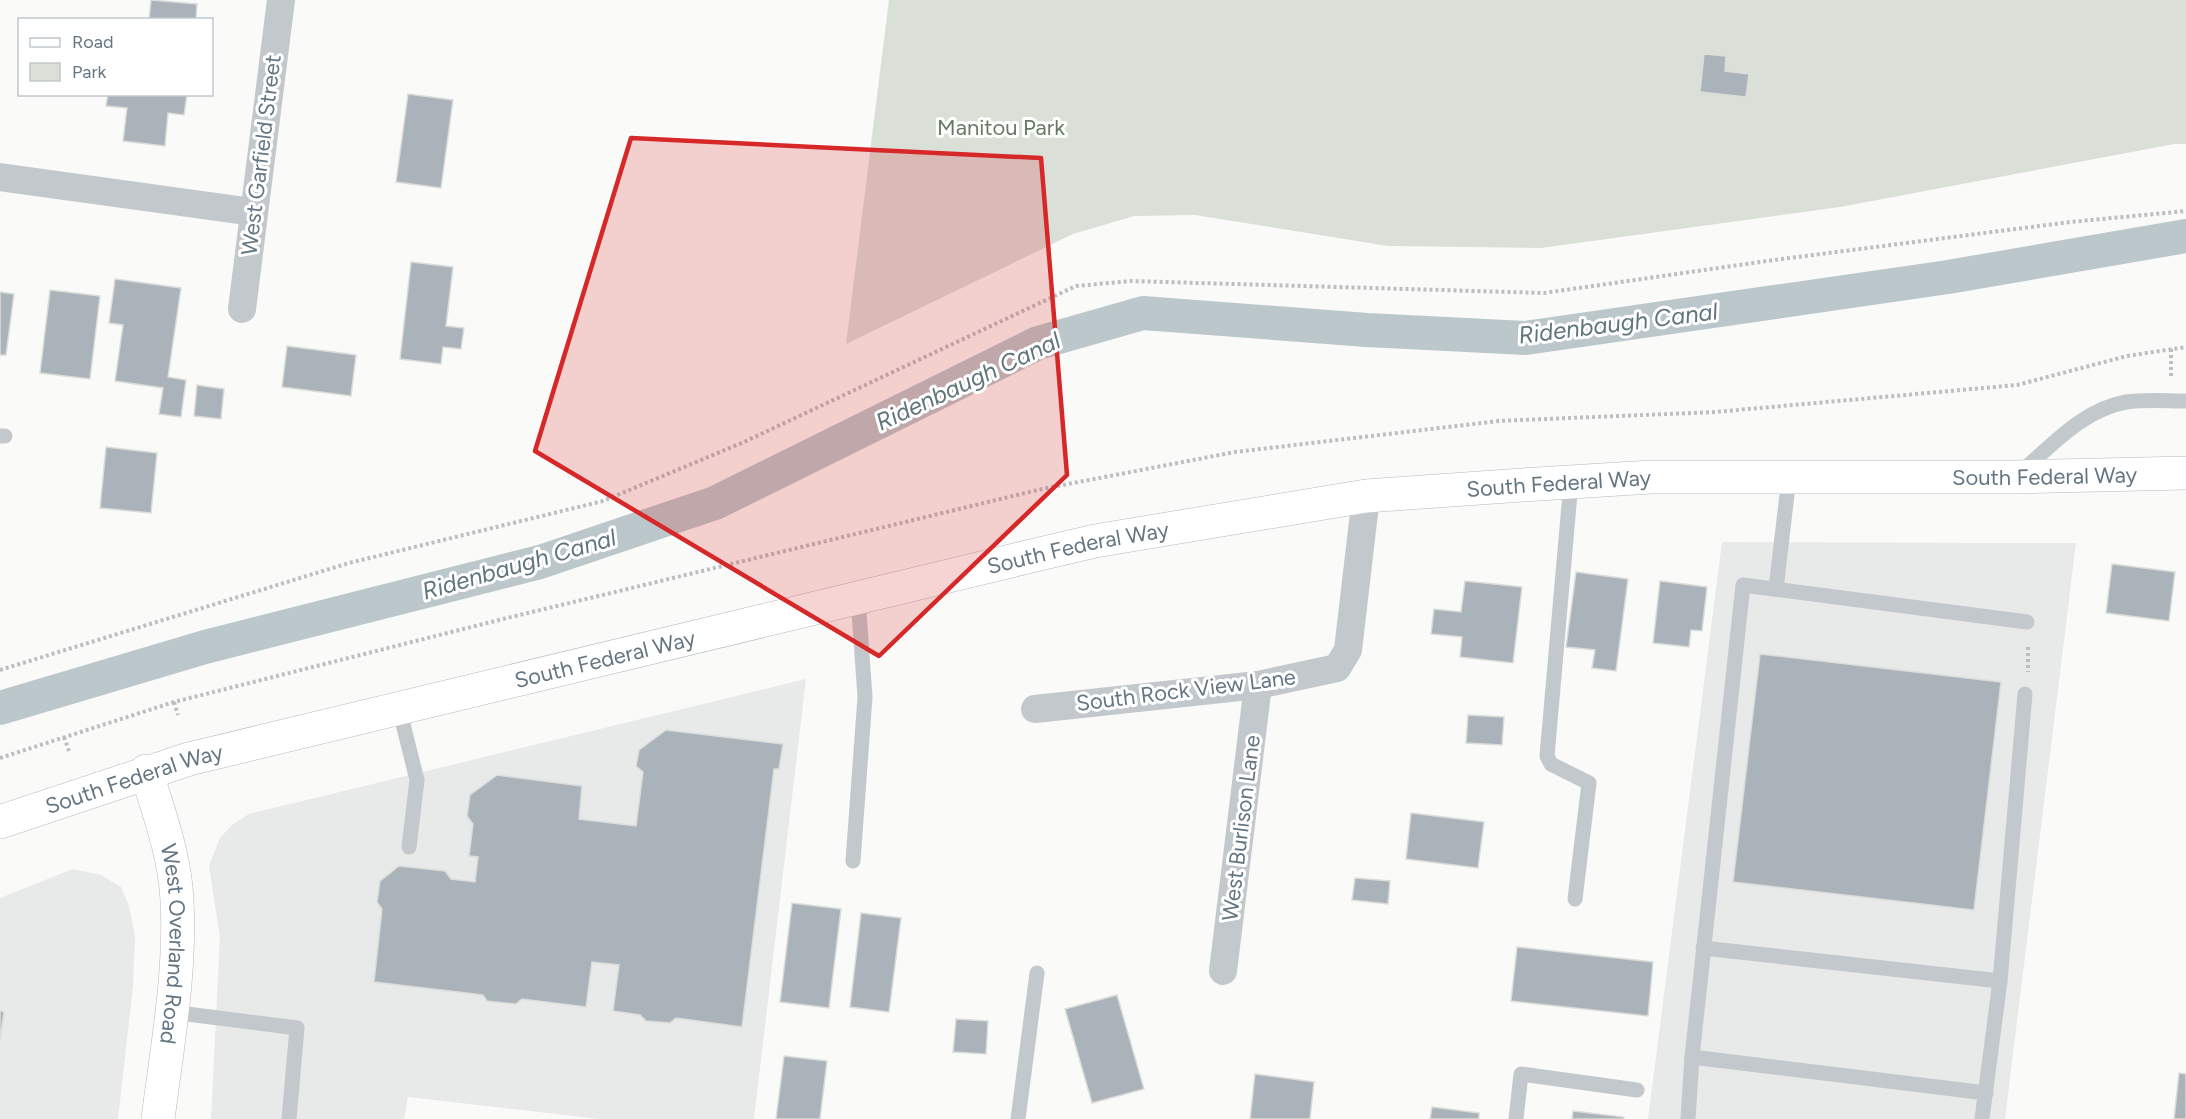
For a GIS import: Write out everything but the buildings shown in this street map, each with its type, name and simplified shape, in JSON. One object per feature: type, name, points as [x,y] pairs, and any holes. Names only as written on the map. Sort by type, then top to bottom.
[{"type":"main road","name":"South Federal Way","points":[[0,822],[146,771],[1095,541],[1366,496],[1651,477],[2015,477],[2186,474]]},
{"type":"main road","name":"West Overland Road","points":[[146,771],[168,842],[177,898],[178,945],[158,1119]]},
{"type":"street","name":"West Garfield Street","points":[[242,309],[281,0]]},
{"type":"street","points":[[0,177],[253,212]]},
{"type":"street","name":"South Rock View Lane","points":[[1035,709],[1258,685],[1336,668],[1348,650],[1366,496]]},
{"type":"street","name":"West Burlison Lane","points":[[1223,971],[1258,685]]},
{"type":"lane","points":[[2015,477],[2078,423],[2098,410],[2128,402],[2186,401]]},
{"type":"lane","points":[[1776,589],[1789,477]]},
{"type":"lane","points":[[1571,482],[1547,756],[1551,764],[1589,783],[1575,899]]},
{"type":"lane","points":[[1688,1119],[1703,948],[1743,585],[2027,622]]},
{"type":"lane","points":[[853,861],[865,697],[858,598]]},
{"type":"lane","points":[[1982,1119],[2000,981],[2025,694]]},
{"type":"lane","points":[[399,708],[417,780],[409,847]]},
{"type":"lane","points":[[1703,948],[2000,981]]},
{"type":"lane","points":[[1018,1119],[1037,973]]},
{"type":"lane","points":[[171,1012],[297,1028],[289,1119]]},
{"type":"lane","points":[[1692,1058],[1986,1093]]},
{"type":"lane","points":[[1516,1119],[1521,1074],[1637,1090]]},
{"type":"path","points":[[0,670],[349,563],[603,501],[744,442],[1076,286],[1131,281],[1544,293],[2070,222],[2186,211]]},
{"type":"path","points":[[2025,694],[2028,667],[2027,622]]},
{"type":"path","points":[[174,702],[178,715]]},
{"type":"path","points":[[64,737],[69,751]]},
{"type":"highlighted area","points":[[631,138],[1041,158],[1067,475],[879,656],[535,451]]},
{"type":"shaded area","points":[[1722,542],[2076,543],[2005,1119],[1648,1119]]},
{"type":"shaded area","points":[[806,679],[754,1119],[600,1119],[408,1097],[404,1119],[211,1119],[220,937],[209,866],[220,838],[233,824],[249,814]]},
{"type":"shaded area","points":[[73,869],[101,875],[121,887],[129,906],[135,936],[133,986],[118,1119],[0,1119],[0,898]]},
{"type":"green space","name":"Manitou Park","points":[[889,0],[2186,0],[2186,144],[2174,144],[1840,207],[1541,248],[1388,246],[1195,215],[1134,216],[1073,234],[846,344]]},
{"type":"waterway","name":"Ridenbaugh Canal","points":[[0,708],[205,647],[540,562],[715,503],[1038,343],[1143,313],[1367,330],[1526,338],[1948,277],[2186,236]]}]
